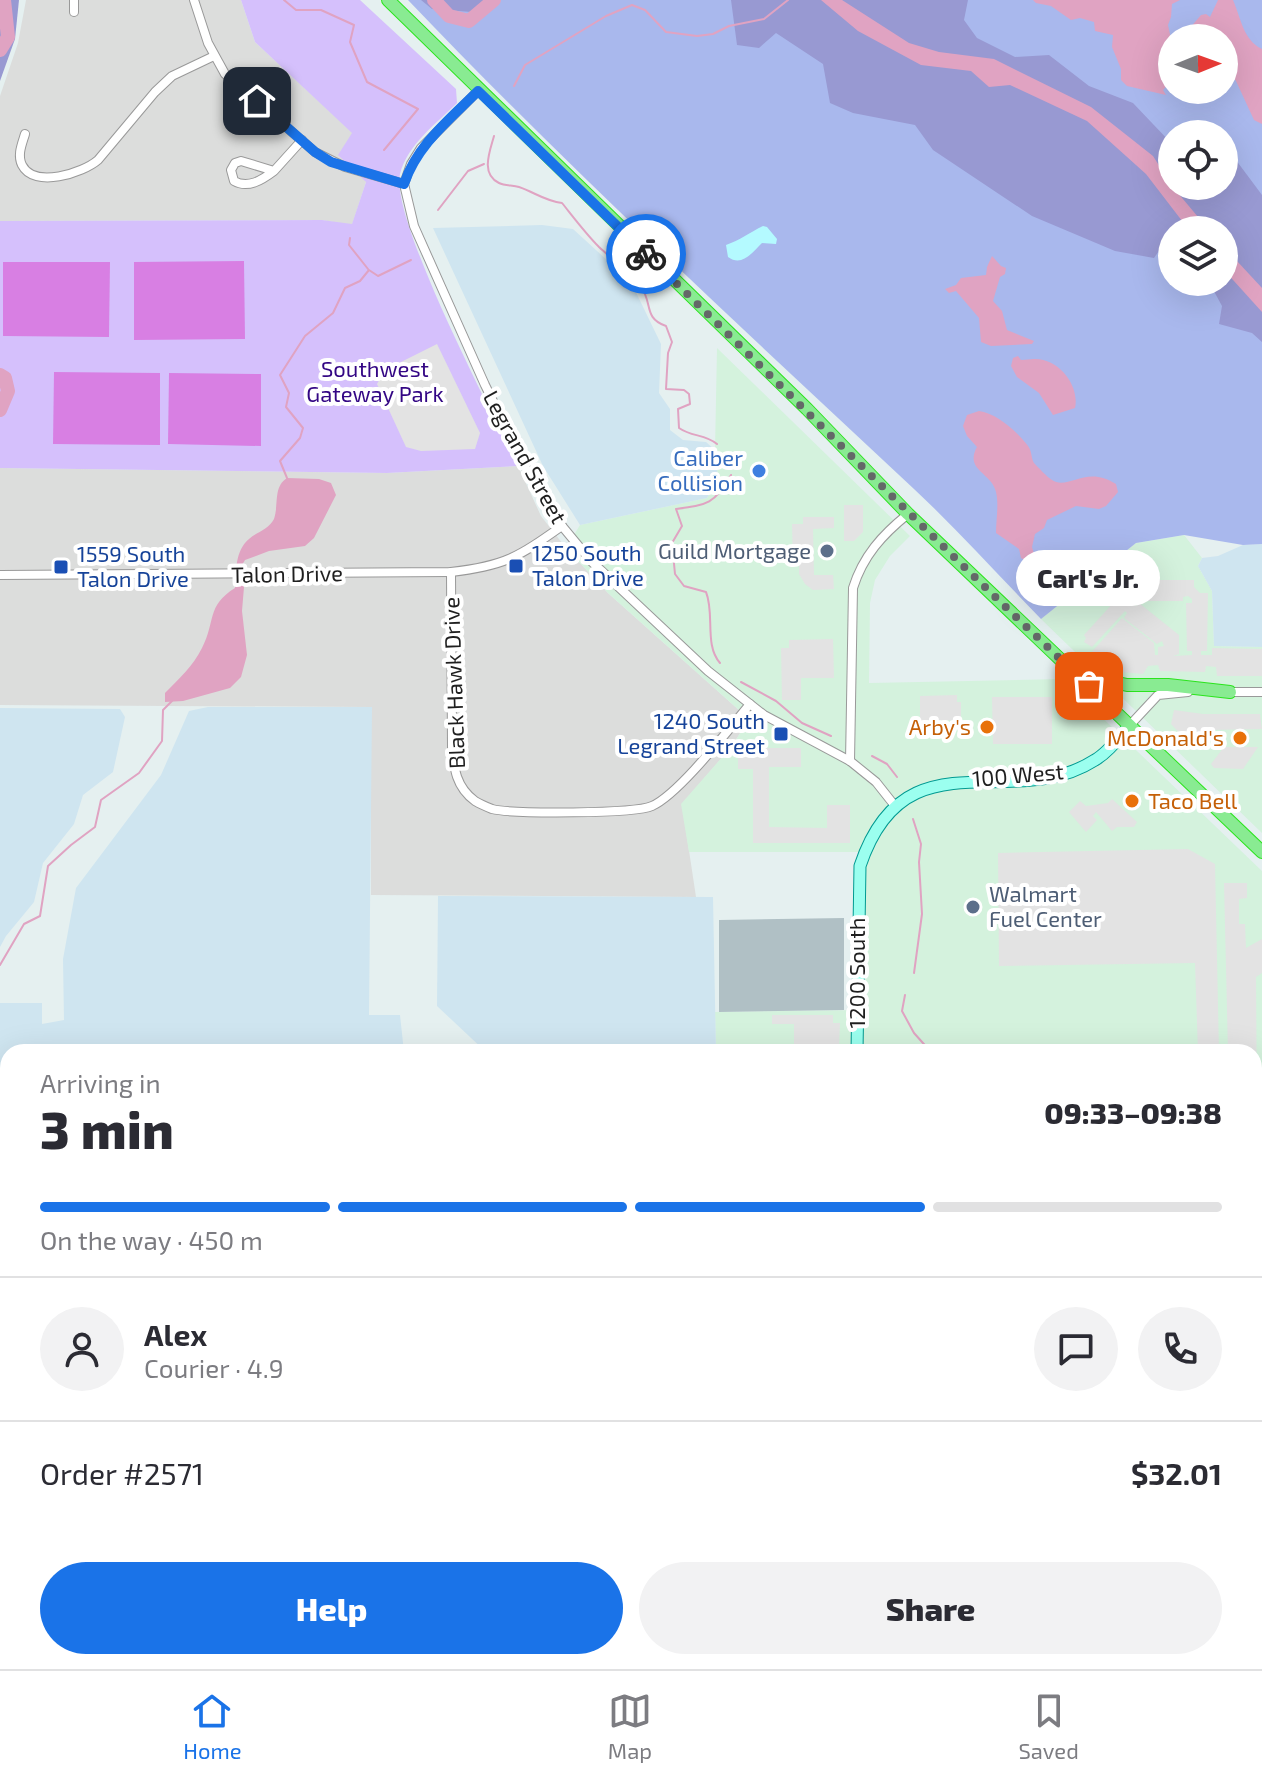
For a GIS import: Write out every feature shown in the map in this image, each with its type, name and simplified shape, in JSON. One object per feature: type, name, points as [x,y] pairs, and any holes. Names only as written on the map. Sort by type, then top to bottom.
[{"type":"highway","points":[[388,0],[807,409],[908,514],[1262,852]]},
{"type":"highway","points":[[1068,666],[1127,685],[1168,685],[1230,692]]},
{"type":"main road","name":"100 West","points":[[857,894],[860,866],[868,841],[895,806],[918,792],[940,784],[1029,779],[1077,769],[1097,759],[1130,725]]},
{"type":"main road","name":"1200 South","points":[[857,894],[857,1044]]},
{"type":"street","points":[[74,0],[74,12]]},
{"type":"street","points":[[194,0],[214,56],[225,74],[331,162],[404,184],[421,148],[478,91]]},
{"type":"street","points":[[25,134],[20,152],[22,165],[30,174],[72,175],[87,169],[172,76],[214,56]]},
{"type":"street","points":[[274,171],[241,161],[235,163],[231,170],[234,181],[253,183],[274,171],[302,140]]},
{"type":"street","points":[[253,163],[253,183]]},
{"type":"street","name":"Legrand Street","points":[[404,184],[414,226],[485,385],[528,472],[562,526],[591,561],[708,671],[764,715],[850,761],[876,782],[895,806]]},
{"type":"street","points":[[850,761],[853,588],[860,565],[873,547],[908,514]]},
{"type":"street","name":"Talon Drive","points":[[0,575],[451,572],[506,562],[523,554],[562,526]]},
{"type":"street","name":"Black Hawk Drive","points":[[451,572],[454,774],[463,790],[476,802],[492,809],[522,811],[622,811],[652,806],[671,793],[750,704]]},
{"type":"street","name":"100 West","points":[[1130,725],[1158,695],[1171,692],[1262,692]]},
{"type":"shaded area","points":[[0,0],[19,0],[15,39],[0,81]]},
{"type":"shaded area","points":[[26,0],[241,0],[255,42],[353,133],[366,182],[352,225],[321,220],[0,221],[0,96],[18,43]]},
{"type":"shaded area","points":[[408,0],[1262,0],[1262,544],[1243,545],[1184,535],[1136,543],[1041,619],[930,505],[531,126]]},
{"type":"shaded area","points":[[421,0],[500,0],[485,13],[432,9]]},
{"type":"shaded area","points":[[731,0],[968,0],[964,20],[977,38],[1015,57],[1049,55],[1089,86],[1133,103],[1158,129],[1158,200],[1238,200],[1238,163],[1262,195],[1262,342],[1252,333],[1219,324],[1222,306],[1217,296],[1238,296],[1238,216],[1158,216],[1158,252],[1154,258],[1115,251],[1032,216],[933,150],[915,125],[853,113],[830,103],[823,64],[776,33],[759,48],[737,45]]},
{"type":"shaded area","points":[[821,0],[842,0],[909,43],[939,52],[994,59],[1091,107],[1153,156],[1158,164],[1158,190],[1146,174],[1087,121],[1010,85],[989,87],[971,71],[921,65],[858,31]]},
{"type":"shaded area","points":[[1033,0],[1180,0],[1172,4],[1168,24],[1158,24],[1158,93],[1127,86],[1121,80],[1121,69],[1112,47],[1113,35],[1095,31],[1094,22],[1080,18],[1071,20],[1051,6]]},
{"type":"shaded area","points":[[1218,0],[1233,0],[1243,28],[1262,49],[1262,124],[1254,120],[1238,85],[1238,24],[1193,24],[1201,15],[1210,17]]},
{"type":"shaded area","points":[[1166,200],[1184,200],[1197,216],[1178,216]]},
{"type":"shaded area","points":[[542,225],[573,229],[631,282],[661,344],[659,393],[670,409],[670,430],[683,440],[706,442],[715,450],[718,479],[707,498],[580,525],[543,466],[433,228]]},
{"type":"shaded area","points":[[992,256],[1006,268],[993,301],[1002,311],[1007,330],[1034,341],[1032,344],[991,346],[981,342],[979,318],[956,291],[949,293],[945,289],[956,285],[961,278],[986,275]]},
{"type":"shaded area","points":[[244,261],[245,339],[134,340],[134,262]]},
{"type":"shaded area","points":[[3,262],[110,262],[109,337],[3,336]]},
{"type":"shaded area","points":[[1238,262],[1262,288],[1262,312],[1238,285]]},
{"type":"shaded area","points":[[437,344],[480,433],[475,449],[421,451],[406,447],[377,384],[385,370]]},
{"type":"shaded area","points":[[717,348],[910,536],[890,556],[875,580],[870,603],[869,683],[1062,679],[1262,871],[1262,1044],[716,1044],[715,1012],[863,1010],[860,852],[689,852],[681,804],[732,746],[749,719],[608,593],[566,548],[580,525],[707,498],[718,479],[715,450]]},
{"type":"shaded area","points":[[1018,356],[1021,360],[1043,360],[1059,368],[1071,383],[1075,408],[1053,415],[1039,393],[1017,377],[1011,366],[1013,358]]},
{"type":"shaded area","points":[[54,372],[160,373],[160,445],[53,444]]},
{"type":"shaded area","points":[[169,373],[261,374],[261,446],[168,444]]},
{"type":"shaded area","points":[[979,411],[999,419],[1019,435],[1029,448],[1034,463],[1052,480],[1058,483],[1096,476],[1116,484],[1118,492],[1106,506],[1099,509],[1076,506],[1047,520],[1044,528],[1035,534],[1032,547],[1036,560],[1032,564],[1021,558],[1019,549],[996,533],[996,492],[990,480],[976,466],[974,455],[977,447],[963,426],[967,415]]},
{"type":"shaded area","points":[[518,466],[541,516],[566,548],[608,593],[749,719],[732,746],[682,804],[696,897],[371,895],[371,707],[0,705],[0,468],[387,473]]},
{"type":"shaded area","points":[[287,478],[319,479],[331,483],[336,495],[314,538],[305,546],[269,551],[245,560],[242,565],[242,611],[247,655],[241,677],[230,688],[183,701],[165,702],[165,693],[202,648],[220,601],[235,588],[241,549],[274,519],[278,491]]},
{"type":"shaded area","points":[[844,505],[863,505],[863,532],[854,541],[844,541]]},
{"type":"shaded area","points":[[803,517],[834,517],[834,528],[813,529],[814,575],[833,575],[834,589],[813,590],[799,574],[799,565],[793,565],[792,524],[803,524]]},
{"type":"shaded area","points":[[1184,535],[1202,558],[1198,566],[1212,591],[1214,646],[1262,647],[1262,833],[1041,619],[1136,543]]},
{"type":"shaded area","points":[[1262,544],[1262,647],[1214,646],[1212,591],[1198,566],[1202,558],[1218,556],[1243,545]]},
{"type":"shaded area","points":[[1134,580],[1194,580],[1194,587],[1200,593],[1208,593],[1207,651],[1201,651],[1201,655],[1212,655],[1212,648],[1262,649],[1262,676],[1217,676],[1216,667],[1206,666],[1205,672],[1160,671],[1158,665],[1148,666],[1143,674],[1103,666],[1090,654],[1122,618],[1154,643],[1155,655],[1158,655],[1158,647],[1164,646],[1162,641],[1157,644],[1124,618],[1125,611],[1092,647],[1084,642],[1084,635]],"holes":[[[1140,596],[1142,601],[1183,601],[1183,597],[1188,596],[1192,599],[1192,603],[1186,603],[1187,651],[1192,651],[1192,655],[1173,656],[1179,654],[1179,635],[1139,603],[1136,606],[1133,604]]]},
{"type":"shaded area","points":[[833,639],[834,678],[801,678],[801,700],[782,700],[781,648],[789,648],[789,640]]},
{"type":"shaded area","points":[[957,695],[957,702],[961,702],[961,720],[920,721],[920,696]]},
{"type":"shaded area","points":[[992,697],[1052,697],[1052,744],[993,744]]},
{"type":"shaded area","points":[[208,707],[372,707],[369,1015],[400,1015],[403,1044],[0,1044],[0,1003],[42,1003],[42,1024],[64,1020],[63,959],[76,888],[161,775],[189,711]]},
{"type":"shaded area","points":[[0,708],[120,709],[125,717],[113,772],[83,795],[74,824],[43,863],[34,902],[0,947]]},
{"type":"shaded area","points":[[1174,710],[1203,714],[1260,714],[1262,729],[1209,730],[1209,744],[1195,749],[1171,724]]},
{"type":"shaded area","points":[[1224,747],[1258,747],[1243,769],[1214,768],[1211,764]]},
{"type":"shaded area","points":[[738,748],[801,748],[801,767],[769,767],[769,827],[827,828],[827,805],[850,805],[850,843],[753,843],[753,769],[738,769]]},
{"type":"shaded area","points":[[1112,799],[1137,822],[1134,827],[1117,827],[1112,831],[1096,812],[1093,816],[1097,820],[1086,832],[1069,812],[1080,801],[1086,806],[1108,803]]},
{"type":"shaded area","points":[[1188,849],[1215,864],[1219,1044],[1198,1044],[1195,963],[999,966],[998,853]]},
{"type":"shaded area","points":[[1224,883],[1247,883],[1247,898],[1239,899],[1239,924],[1245,924],[1246,948],[1262,939],[1262,973],[1256,977],[1256,1044],[1228,1044]]},
{"type":"shaded area","points":[[438,896],[713,897],[716,1044],[477,1044],[437,1006]]},
{"type":"shaded area","points":[[844,918],[844,1010],[719,1012],[719,920]]},
{"type":"shaded area","points":[[772,1015],[833,1015],[833,1023],[840,1023],[839,1044],[794,1044],[794,1024],[772,1024]]},
{"type":"sand","points":[[763,226],[777,239],[776,244],[762,243],[742,260],[728,257],[726,245]]},
{"type":"green space","name":"Southwest Gateway Park","points":[[241,0],[360,0],[456,89],[457,103],[409,153],[400,174],[401,197],[426,273],[518,466],[387,473],[0,468],[0,221],[322,220],[352,224],[366,182],[338,155],[352,133],[255,42]]},
{"type":"waterway","points":[[0,50],[8,37],[4,0]]},
{"type":"waterway","points":[[284,0],[296,10],[321,10],[354,25],[350,42],[367,82],[418,109],[384,150]]},
{"type":"waterway","points":[[434,0],[449,16],[469,21],[494,0]]},
{"type":"waterway","points":[[514,86],[525,65],[606,16],[632,5],[645,10],[666,32],[697,36],[764,19],[788,0]]},
{"type":"waterway","points":[[494,136],[488,162],[493,179],[562,203],[594,242],[641,287],[651,314],[666,326],[672,342],[668,353],[666,389],[684,390],[689,394],[690,404],[678,409],[679,428],[717,444]]},
{"type":"waterway","points":[[438,210],[468,171],[484,164]]},
{"type":"waterway","points":[[350,238],[349,245],[368,269]]},
{"type":"waterway","points":[[287,478],[280,461],[300,438],[303,428],[286,407],[289,393],[280,375],[305,336],[333,313],[345,288],[360,281],[369,270],[378,276],[411,260]]},
{"type":"waterway","points":[[0,375],[5,378],[8,391],[0,410]]},
{"type":"waterway","points":[[720,663],[712,647],[706,592],[684,586],[675,574],[672,543],[682,526],[676,509],[709,501],[720,492],[731,475]]},
{"type":"waterway","points":[[741,682],[776,701],[802,723],[831,736]]},
{"type":"waterway","points":[[0,965],[24,924],[40,916],[48,866],[95,827],[101,800],[139,773],[162,741],[163,710],[172,701]]},
{"type":"waterway","points":[[872,756],[887,764],[897,777]]},
{"type":"waterway","points":[[913,819],[921,844],[922,914],[914,973]]},
{"type":"waterway","points":[[905,995],[902,1011],[924,1044]]},
{"type":"way so far","points":[[646,254],[807,409],[908,514],[1089,686]]},
{"type":"place","name":"Caliber Collision","points":[[759,471]]},
{"type":"place","name":"Guild Mortgage","points":[[827,551]]},
{"type":"place","name":"1250 South Talon Drive","points":[[516,566]]},
{"type":"place","name":"1559 South Talon Drive","points":[[61,567]]},
{"type":"place","name":"Carl's Jr.","points":[[1089,686]]},
{"type":"place","name":"Arby's","points":[[987,727]]},
{"type":"place","name":"1240 South Legrand Street","points":[[781,734]]},
{"type":"place","name":"McDonald's","points":[[1240,738]]},
{"type":"place","name":"Taco Bell","points":[[1132,801]]},
{"type":"place","name":"Walmart Fuel Center","points":[[973,907]]},
{"type":"route","points":[[257,101],[315,152],[331,162],[404,184],[421,148],[478,91],[646,254]]}]
